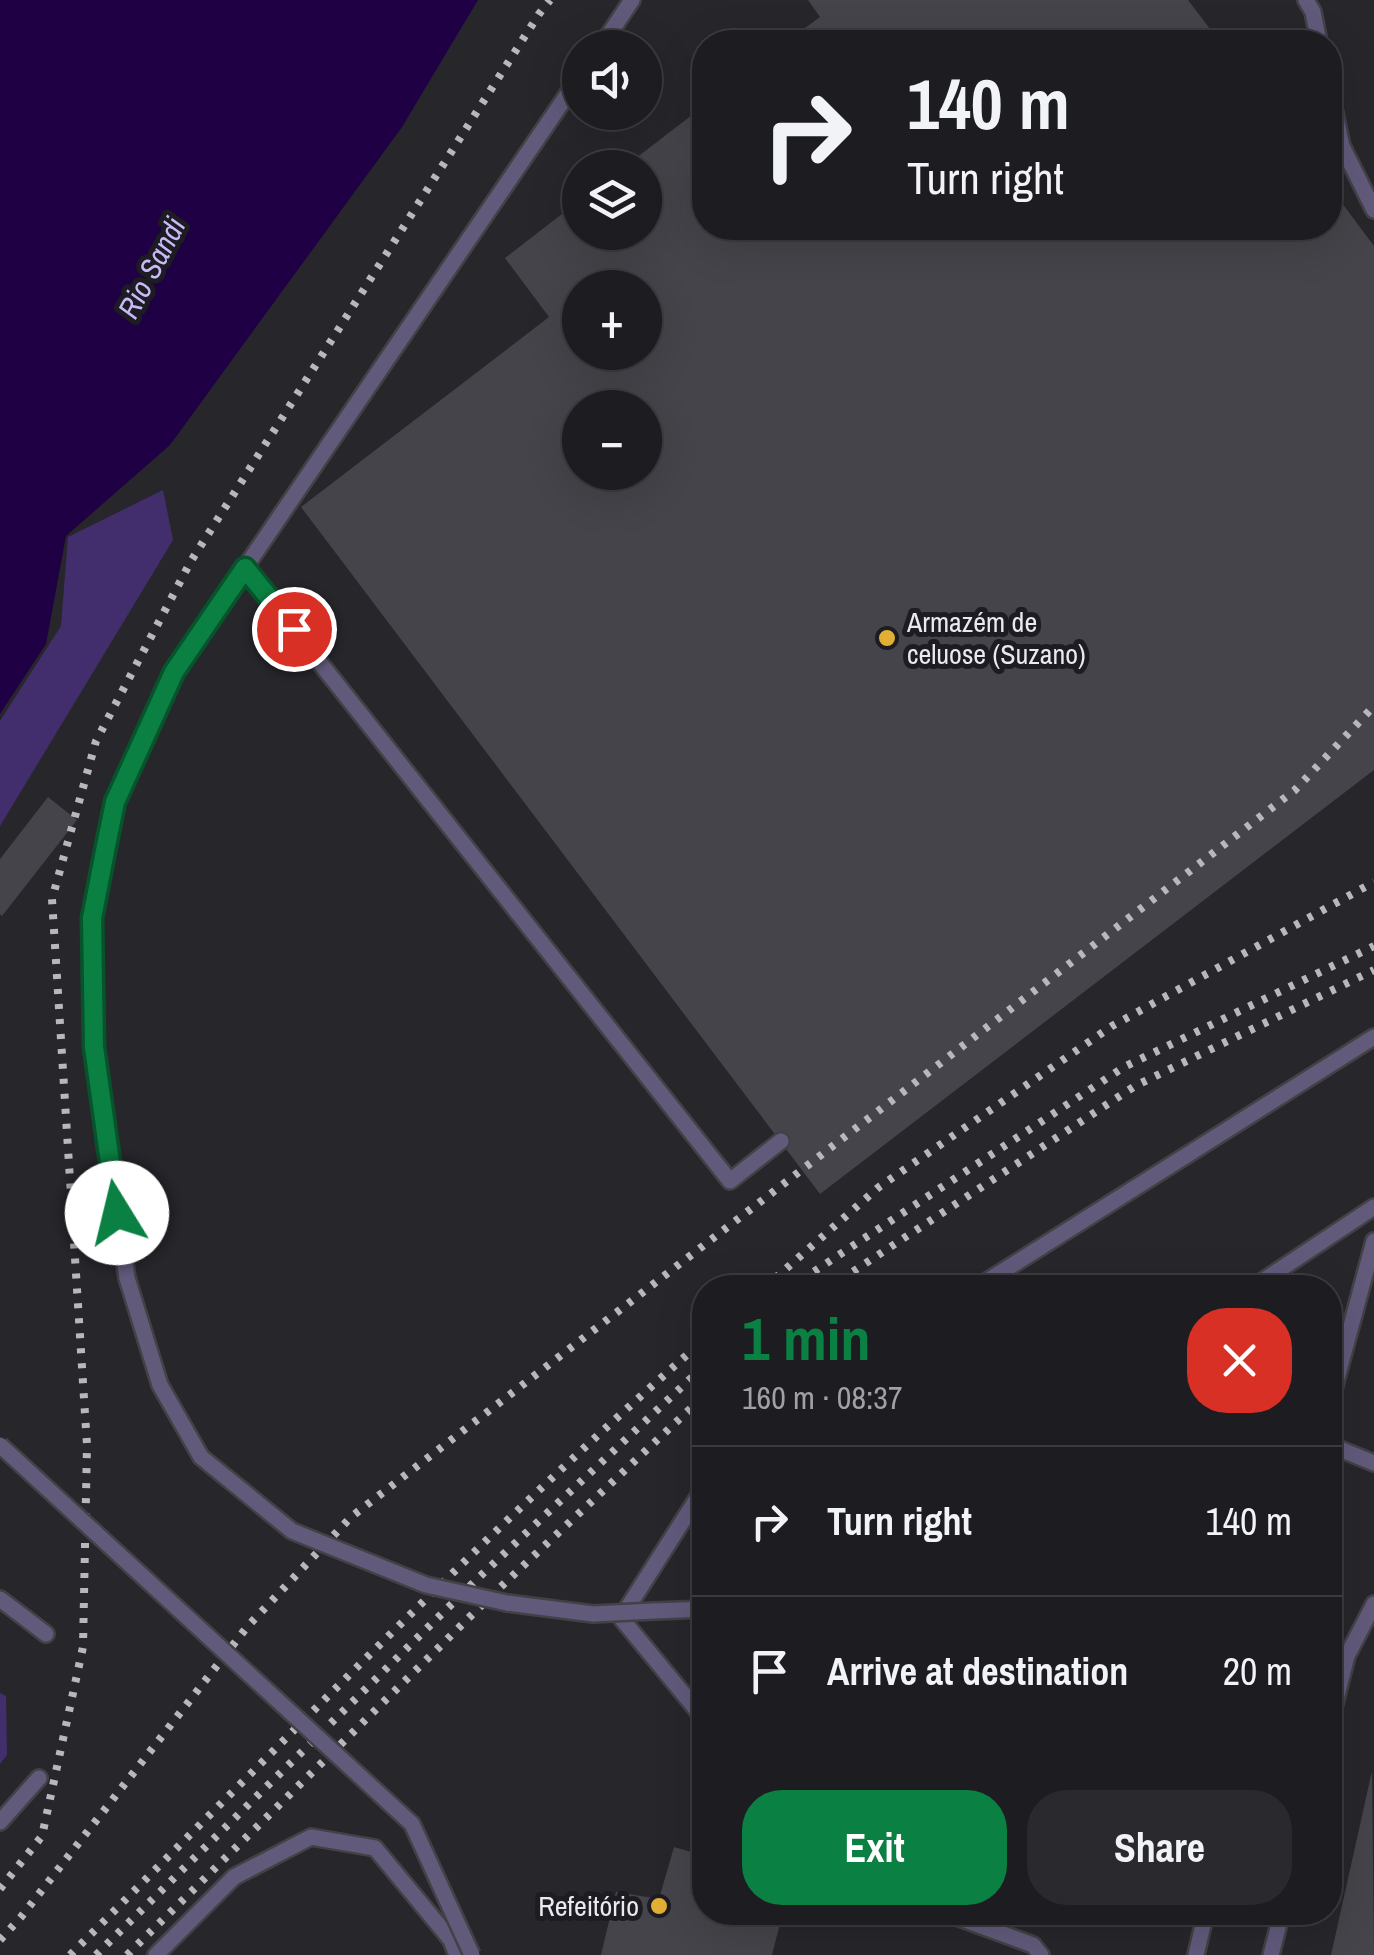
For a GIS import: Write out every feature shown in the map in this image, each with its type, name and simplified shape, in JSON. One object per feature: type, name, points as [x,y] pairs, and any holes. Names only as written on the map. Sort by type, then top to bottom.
[{"type":"lane","points":[[612,30],[632,0]]},
{"type":"lane","points":[[1306,0],[1317,30]]},
{"type":"lane","points":[[562,102],[174,672],[115,802],[92,918],[94,1047],[127,1278],[160,1385],[200,1457],[292,1531],[426,1585],[506,1603],[584,1614],[692,1610]]},
{"type":"lane","points":[[1342,146],[1374,210]]},
{"type":"lane","points":[[245,568],[730,1181],[781,1141]]},
{"type":"lane","points":[[997,1275],[1374,1037]]},
{"type":"lane","points":[[1272,1275],[1374,1207]]},
{"type":"lane","points":[[1342,1360],[1374,1242]]},
{"type":"lane","points":[[0,1445],[412,1824],[472,1955]]},
{"type":"lane","points":[[1342,1450],[1374,1464]]},
{"type":"lane","points":[[692,1506],[621,1618],[692,1704]]},
{"type":"lane","points":[[0,1598],[46,1634]]},
{"type":"lane","points":[[1342,1676],[1347,1656],[1374,1604]]},
{"type":"lane","points":[[0,1822],[39,1778]]},
{"type":"lane","points":[[156,1955],[234,1877],[311,1837],[375,1848],[451,1940],[457,1955]]},
{"type":"lane","points":[[977,1925],[1033,1946],[1041,1955]]},
{"type":"lane","points":[[1196,1955],[1203,1925]]},
{"type":"lane","points":[[1271,1955],[1279,1925]]},
{"type":"shaded area","points":[[163,490],[173,540],[0,826],[0,721],[61,626],[68,537]]},
{"type":"shaded area","points":[[0,1693],[6,1696],[7,1755],[0,1764]]},
{"type":"water","name":"Rio Sandi","points":[[0,0],[478,0],[402,127],[170,445],[66,536],[46,644],[0,714]]},
{"type":"building","points":[[808,0],[1188,0],[1211,30],[802,30],[820,17]]},
{"type":"building","name":"Armazém de celuose (Suzano)","points":[[692,115],[692,240],[1342,240],[1342,203],[1374,246],[1374,770],[820,1194],[301,507],[549,317],[505,258],[562,214],[562,250],[662,250],[662,150],[646,150]]},
{"type":"building","points":[[48,797],[77,820],[2,916],[0,859]]},
{"type":"building","points":[[1372,1771],[1374,1955],[1331,1955],[1338,1925],[1342,1925],[1342,1906]]},
{"type":"building","name":"Refeitório","points":[[674,1847],[692,1852],[692,1925],[780,1925],[772,1955],[601,1955],[616,1892],[659,1899]]},
{"type":"railway","points":[[0,1889],[42,1836],[83,1647],[87,1445],[52,899],[96,741],[191,561],[550,0]]},
{"type":"railway","points":[[0,1940],[247,1627],[351,1517],[1295,790],[1374,706]]},
{"type":"railway","points":[[779,1275],[879,1187],[1112,1026],[1374,882]]},
{"type":"railway","points":[[809,1275],[1124,1067],[1374,946]]},
{"type":"railway","points":[[848,1275],[1135,1086],[1374,970]]},
{"type":"railway","points":[[70,1955],[462,1564],[692,1351]]},
{"type":"railway","points":[[96,1955],[476,1580],[692,1377]]},
{"type":"railway","points":[[127,1955],[491,1596],[692,1407]]},
{"type":"place","name":"Armazém de celuose (Suzano)","points":[[887,638]]},
{"type":"place","name":"Refeitório","points":[[659,1906]]},
{"type":"route","points":[[117,1213],[94,1047],[92,918],[115,802],[174,672],[245,568],[294,629]]}]
